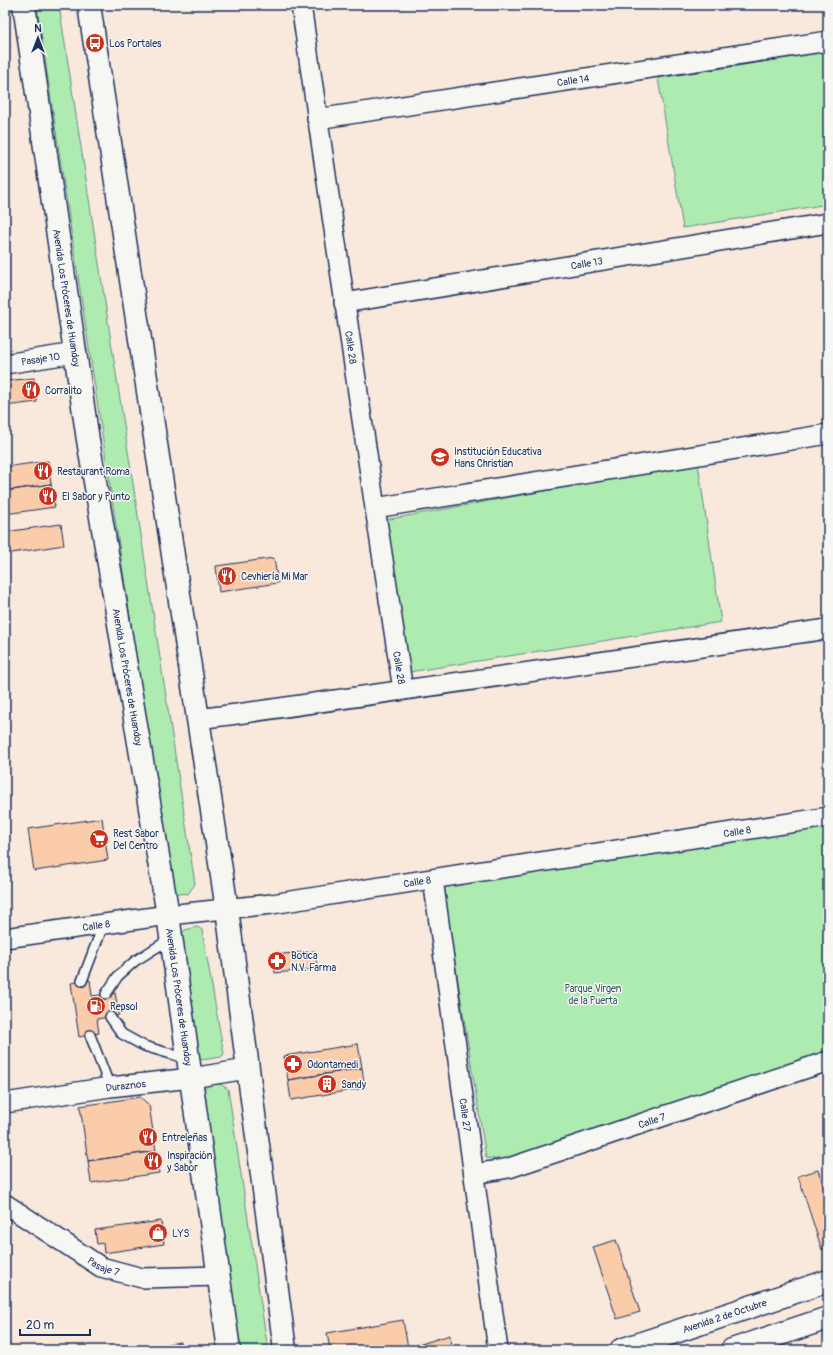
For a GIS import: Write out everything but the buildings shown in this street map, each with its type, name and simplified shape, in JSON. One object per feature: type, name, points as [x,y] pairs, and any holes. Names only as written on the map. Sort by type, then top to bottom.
[{"type":"main road","name":"Avenida Los Próceres de Huandoy","points":[[24,5],[88,440],[168,915],[229,1350]]},
{"type":"main road","points":[[89,5],[227,909],[285,1350]]},
{"type":"main road","name":"Avenida 2 de Octubre","points":[[621,1350],[828,1281]]},
{"type":"main road","points":[[732,1350],[828,1318]]},
{"type":"street","name":"Calle 28","points":[[301,5],[344,303],[403,690]]},
{"type":"street","name":"Calle 14","points":[[317,119],[828,41]]},
{"type":"street","name":"Calle 13","points":[[344,303],[828,223]]},
{"type":"street","name":"Pasaje 10","points":[[5,364],[75,353]]},
{"type":"street","points":[[375,508],[828,434]]},
{"type":"street","points":[[197,719],[828,629]]},
{"type":"street","name":"Calle 8","points":[[5,938],[168,915],[272,904],[828,817]]},
{"type":"street","name":"Calle 27","points":[[433,878],[498,1350]]},
{"type":"street","name":"Calle 7","points":[[474,1174],[509,1168],[828,1061]]},
{"type":"street","name":"Duraznos","points":[[5,1103],[110,1087],[190,1068],[247,1069]]},
{"type":"street","name":"Pasaje 7","points":[[5,1204],[101,1267],[142,1278],[219,1276]]},
{"type":"lane","points":[[82,981],[104,924]]},
{"type":"lane","points":[[106,994],[118,976],[135,961],[171,939]]},
{"type":"lane","points":[[110,1017],[122,1034],[190,1068]]},
{"type":"lane","points":[[90,1035],[110,1087]]},
{"type":"green space","points":[[59,5],[195,884],[188,894],[177,893],[171,886],[37,7]]},
{"type":"green space","points":[[828,52],[828,204],[683,228],[658,78]]},
{"type":"green space","points":[[698,463],[721,622],[409,672],[385,520]]},
{"type":"green space","name":"Parque Virgen de la Puerta","points":[[828,826],[828,1052],[507,1161],[486,1158],[443,886]]},
{"type":"green space","points":[[197,927],[202,930],[224,1054],[221,1057],[202,1060],[199,1057],[179,938],[185,930]]},
{"type":"green space","points":[[220,1084],[228,1089],[268,1350],[241,1350],[201,1093],[209,1085]]},
{"type":"place","name":"Los Portales","points":[[95,43]]},
{"type":"place","name":"Corralito","points":[[31,390]]},
{"type":"place","name":"Institución Educativa Hans Christian","points":[[440,457]]},
{"type":"place","name":"Restaurant Roma","points":[[43,471]]},
{"type":"place","name":"El Sabor y Punto","points":[[48,496]]},
{"type":"place","name":"Cevhiería Mi Mar","points":[[227,576]]},
{"type":"place","name":"Rest Sabor Del Centro","points":[[99,839]]},
{"type":"place","name":"Botica N.V. Farma","points":[[277,961]]},
{"type":"place","name":"Repsol","points":[[96,1006]]},
{"type":"place","name":"Odontamedi","points":[[293,1064]]},
{"type":"place","name":"Sandy","points":[[327,1084]]},
{"type":"place","name":"Entreleñas","points":[[148,1137]]},
{"type":"place","name":"Inspiración y Sabor","points":[[153,1161]]},
{"type":"place","name":"LYS","points":[[158,1233]]}]
